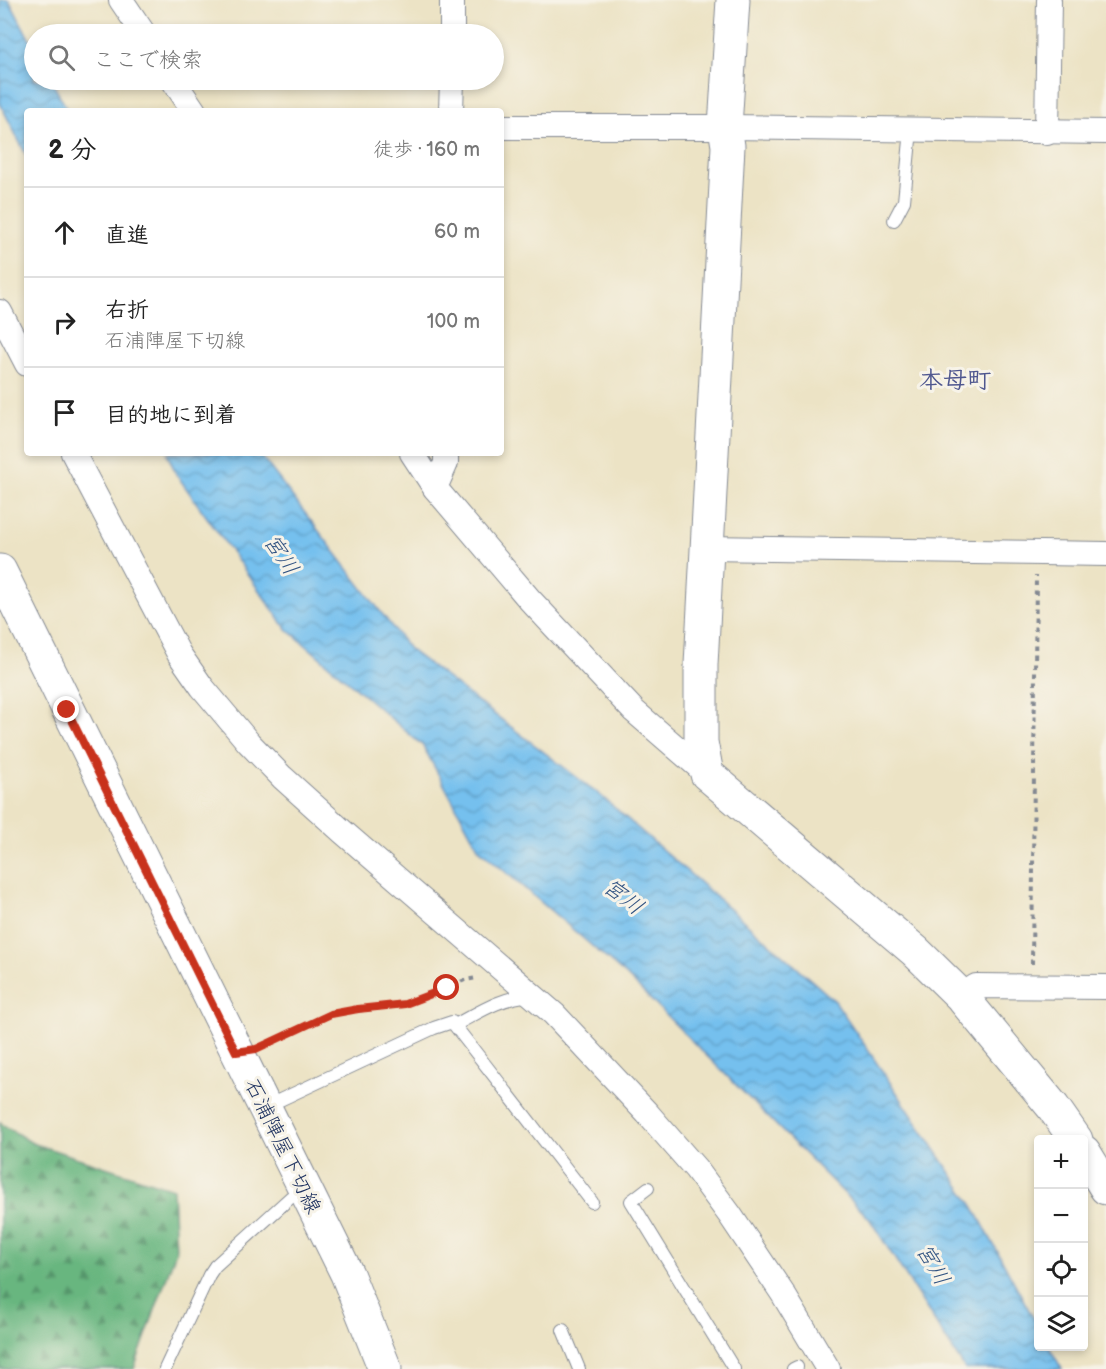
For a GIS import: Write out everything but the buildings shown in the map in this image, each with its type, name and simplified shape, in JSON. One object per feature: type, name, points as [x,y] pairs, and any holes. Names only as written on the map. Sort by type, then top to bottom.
[{"type":"street","points":[[122,0],[138,24]]},
{"type":"street","points":[[452,0],[452,24]]},
{"type":"street","points":[[707,774],[701,742],[700,713],[727,158],[725,127],[733,0]]},
{"type":"street","points":[[1047,133],[1049,0]]},
{"type":"street","points":[[180,90],[192,108]]},
{"type":"street","points":[[451,108],[452,90]]},
{"type":"street","points":[[504,127],[725,127],[1106,132]]},
{"type":"street","points":[[0,312],[24,358]]},
{"type":"street","points":[[75,456],[179,654],[202,687],[249,743],[282,777],[533,994],[593,1055],[696,1169],[783,1294],[828,1369]]},
{"type":"street","points":[[414,456],[435,488],[530,600],[634,711],[915,951],[961,996],[1047,1099],[1072,1135]]},
{"type":"street","points":[[435,488],[446,463],[446,456]]},
{"type":"street","points":[[707,548],[1106,554]]},
{"type":"street","name":"石浦陣屋下切線","points":[[0,571],[347,1274],[385,1369]]},
{"type":"street","points":[[961,996],[976,986],[1106,987]]},
{"type":"street","points":[[1088,1160],[1106,1188]]},
{"type":"lane","points":[[894,220],[904,201],[911,130]]},
{"type":"lane","points":[[455,1025],[508,998],[533,994]]},
{"type":"lane","points":[[264,1107],[434,1028],[452,1022],[592,1202]]},
{"type":"lane","points":[[648,1188],[631,1200],[734,1369]]},
{"type":"lane","points":[[165,1369],[208,1275],[291,1197]]},
{"type":"lane","points":[[563,1329],[579,1369]]},
{"type":"path","points":[[1032,986],[1036,573],[1039,553]]},
{"type":"path","points":[[236,1052],[256,1049],[331,1014],[405,1004],[465,980],[510,974]]},
{"type":"green space","points":[[0,1123],[32,1143],[173,1189],[176,1251],[134,1369],[0,1369]]},
{"type":"water","points":[[0,0],[9,0],[24,29],[24,90],[56,90],[66,108],[24,108],[24,151],[0,103]]},
{"type":"water","name":"宮川","points":[[168,456],[261,456],[409,649],[600,795],[835,1001],[973,1206],[1034,1320],[1034,1351],[1051,1351],[1062,1369],[965,1369],[869,1218],[627,976],[479,849],[423,746],[286,628],[176,474]]},
{"type":"district","name":"本母町","points":[[955,380]]},
{"type":"route","points":[[67,710],[236,1052],[256,1049],[331,1014],[405,1004],[447,988]]}]
